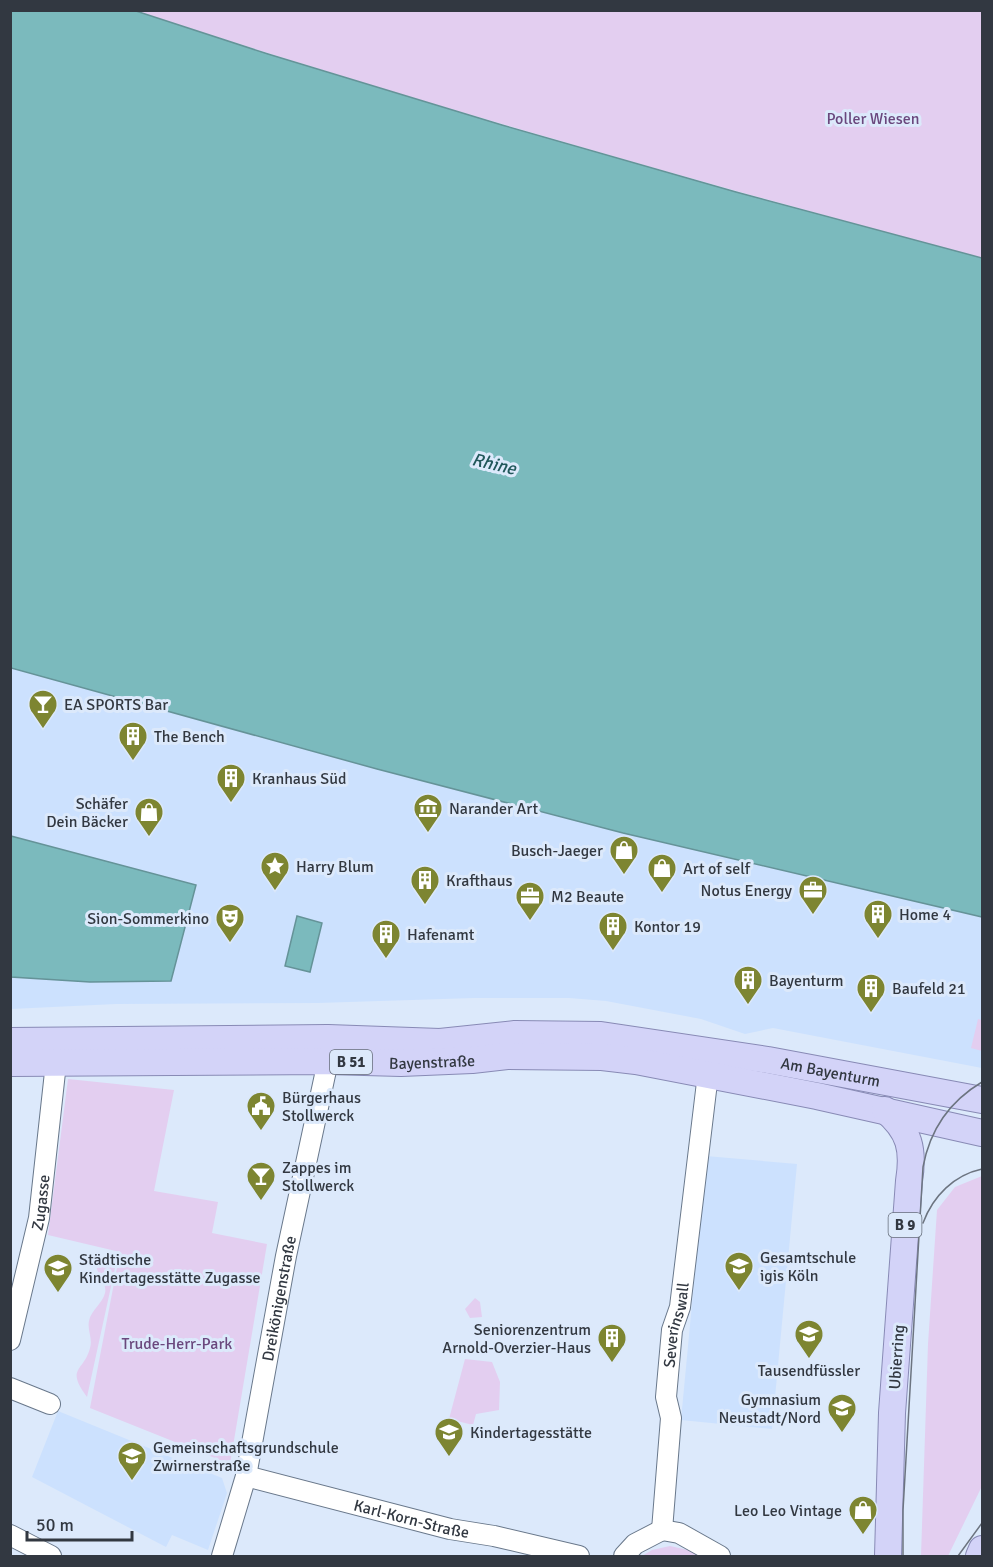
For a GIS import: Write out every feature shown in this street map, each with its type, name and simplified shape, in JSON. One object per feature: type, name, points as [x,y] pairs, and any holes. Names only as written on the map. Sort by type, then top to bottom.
[{"type":"main road","name":"Bayenstraße","points":[[10,1063],[56,1063],[328,1050],[515,1034],[554,1033],[601,1035],[678,1047]]},
{"type":"main road","name":"Bayenstraße","points":[[10,1041],[328,1050],[401,1063],[507,1056],[602,1057],[708,1074]]},
{"type":"main road","name":"Am Bayenturm","points":[[678,1047],[885,1110],[982,1132]]},
{"type":"main road","name":"Am Bayenturm","points":[[708,1074],[765,1073],[893,1084],[982,1101]]},
{"type":"main road","points":[[885,1110],[894,1105],[899,1095],[898,1089],[893,1084]]},
{"type":"main road","name":"Ubierring","points":[[885,1110],[897,1120],[910,1145],[913,1158],[907,1204],[892,1413],[888,1557]]},
{"type":"main road","points":[[913,1158],[931,1135],[945,1125],[960,1116],[982,1114]]},
{"type":"main road","points":[[979,1557],[982,1549]]},
{"type":"street","name":"Dreikönigenstraße","points":[[222,1557],[246,1476],[286,1256],[328,1050]]},
{"type":"street","name":"Zugasse","points":[[10,1340],[39,1218],[56,1063]]},
{"type":"street","name":"Severinswall","points":[[662,1530],[671,1418],[666,1397],[672,1330],[680,1307],[708,1074]]},
{"type":"street","points":[[10,1388],[50,1404]]},
{"type":"street","name":"Karl-Korn-Straße","points":[[246,1476],[450,1529],[494,1536],[579,1557]]},
{"type":"street","points":[[624,1557],[635,1544],[662,1530],[679,1533],[720,1557]]},
{"type":"street","points":[[10,1535],[51,1557]]},
{"type":"shaded area","points":[[10,668],[377,769],[623,833],[982,917],[982,1068],[773,1028],[745,1034],[701,1019],[606,1001],[569,998],[116,1004],[11,1009]]},
{"type":"shaded area","name":"Gesamtschule igis Köln","points":[[706,1156],[797,1164],[772,1429],[681,1420]]},
{"type":"shaded area","name":"Gemeinschaftsgrundschule Zwirnerstraße","points":[[58,1411],[222,1478],[227,1493],[208,1550],[172,1535],[166,1547],[32,1477]]},
{"type":"green space","name":"Poller Wiesen","points":[[136,11],[982,11],[982,258],[558,140],[241,45]]},
{"type":"green space","points":[[978,1019],[982,1020],[982,1051],[971,1048]]},
{"type":"green space","name":"Trude-Herr-Park","points":[[68,1079],[174,1090],[154,1191],[218,1202],[212,1233],[267,1244],[230,1464],[90,1408],[120,1252],[48,1235]]},
{"type":"green space","points":[[982,1176],[982,1486],[948,1556],[921,1556],[928,1344],[937,1210],[955,1187]]},
{"type":"green space","points":[[96,1254],[117,1259],[87,1397],[77,1380],[77,1375],[90,1348],[90,1317],[105,1293],[96,1266]]},
{"type":"green space","points":[[475,1298],[480,1302],[482,1317],[470,1318],[465,1309]]},
{"type":"green space","points":[[465,1359],[492,1362],[500,1382],[499,1410],[476,1414],[473,1425],[449,1419]]},
{"type":"green space","points":[[670,1546],[688,1550],[698,1556],[642,1556],[652,1550]]},
{"type":"water","name":"Rhine","points":[[10,11],[136,11],[502,125],[736,192],[982,258],[982,917],[623,833],[377,769],[11,668]]},
{"type":"water","points":[[11,836],[196,885],[171,981],[90,982],[11,977]]},
{"type":"water","points":[[297,916],[322,923],[310,972],[285,966]]},
{"type":"tram line","points":[[903,1556],[903,1510],[923,1167],[931,1140],[943,1117],[960,1098],[982,1082]]},
{"type":"tram line","points":[[923,1223],[932,1204],[946,1188],[962,1176],[982,1169]]},
{"type":"tram line","points":[[958,1556],[982,1523]]},
{"type":"place","name":"EA SPORTS Bar","points":[[43,730]]},
{"type":"place","name":"The Bench","points":[[133,762]]},
{"type":"place","name":"Kranhaus Süd","points":[[231,804]]},
{"type":"place","name":"Narander Art","points":[[428,834]]},
{"type":"place","name":"Schäfer Dein Bäcker","points":[[149,838]]},
{"type":"place","name":"Busch-Jaeger","points":[[624,876]]},
{"type":"place","name":"Harry Blum","points":[[275,892]]},
{"type":"place","name":"Art of self","points":[[662,894]]},
{"type":"place","name":"Krafthaus","points":[[425,906]]},
{"type":"place","name":"Notus Energy","points":[[813,916]]},
{"type":"place","name":"M2 Beaute","points":[[530,922]]},
{"type":"place","name":"Home 4","points":[[878,940]]},
{"type":"place","name":"Sion-Sommerkino","points":[[230,944]]},
{"type":"place","name":"Kontor 19","points":[[613,952]]},
{"type":"place","name":"Hafenamt","points":[[386,960]]},
{"type":"place","name":"Bayenturm","points":[[748,1006]]},
{"type":"place","name":"Baufeld 21","points":[[871,1014]]},
{"type":"place","name":"Bürgerhaus Stollwerck","points":[[261,1132]]},
{"type":"place","name":"Zappes im Stollwerck","points":[[261,1202]]},
{"type":"place","name":"Gesamtschule igis Köln","points":[[739,1292]]},
{"type":"place","name":"Städtische Kindertagesstätte Zugasse","points":[[58,1294]]},
{"type":"place","name":"Tausendfüssler","points":[[809,1360]]},
{"type":"place","name":"Seniorenzentrum Arnold-Overzier-Haus","points":[[612,1364]]},
{"type":"place","name":"Gymnasium Neustadt/Nord","points":[[842,1434]]},
{"type":"place","name":"Kindertagesstätte","points":[[449,1458]]},
{"type":"place","name":"Gemeinschaftsgrundschule Zwirnerstraße","points":[[132,1482]]},
{"type":"place","name":"Leo Leo Vintage","points":[[863,1536]]}]
